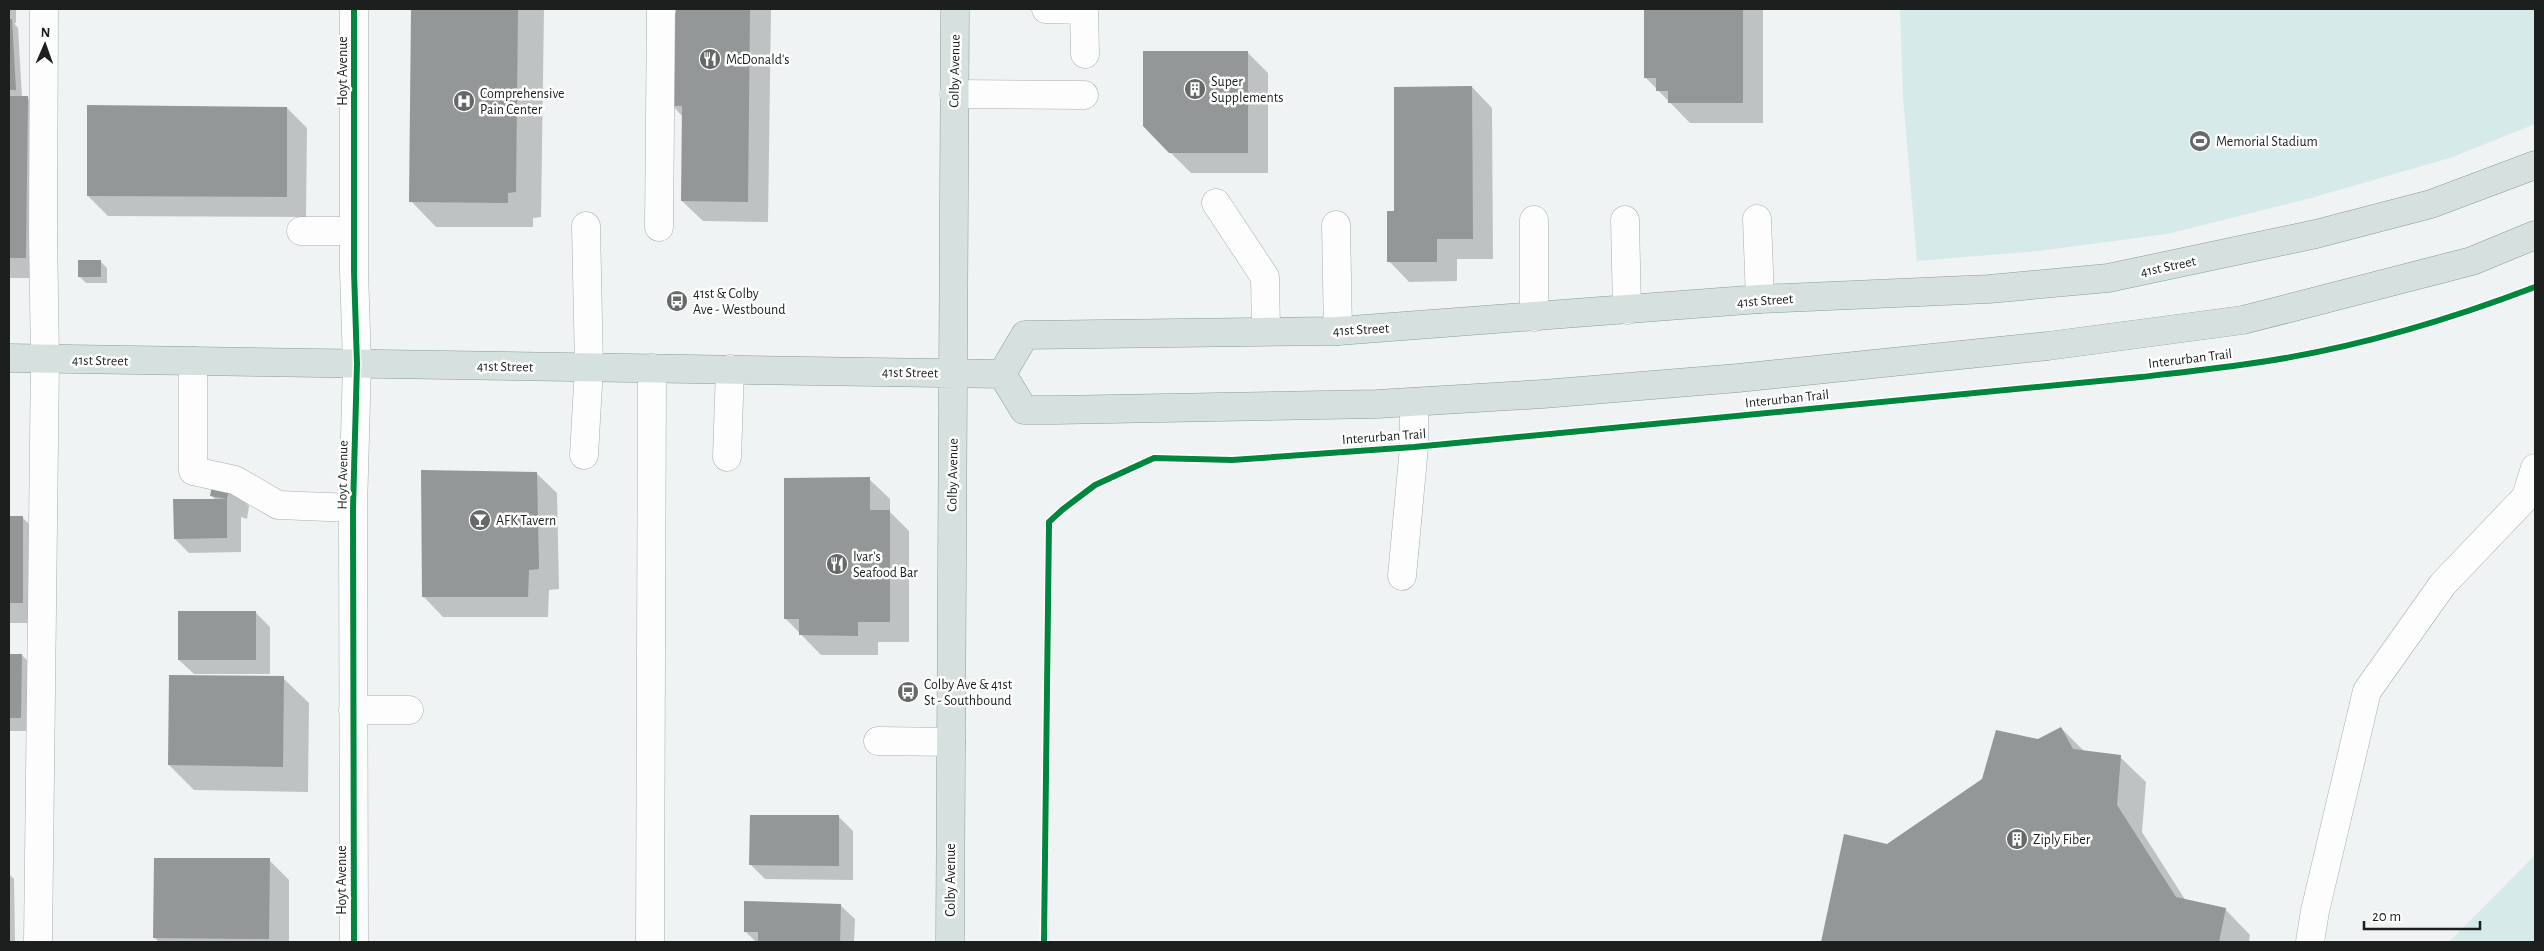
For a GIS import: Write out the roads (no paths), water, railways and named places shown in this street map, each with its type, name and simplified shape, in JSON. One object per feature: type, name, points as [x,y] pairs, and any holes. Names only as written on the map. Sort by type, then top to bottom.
[{"type":"main road","name":"Colby Avenue","points":[[950,942],[955,9]]},
{"type":"main road","name":"41st Street","points":[[9,358],[1002,374],[1025,334],[1338,330],[1760,299],[1989,288],[2108,278],[2316,234],[2431,204],[2535,165]]},
{"type":"main road","points":[[1002,374],[1024,410],[1242,408],[1414,402],[1738,378],[2048,346],[2243,320],[2472,261],[2534,240]]},
{"type":"street","points":[[38,942],[45,359],[43,232],[44,9]]},
{"type":"street","name":"Hoyt Avenue","points":[[354,9],[354,232],[357,364],[353,508],[354,942]]},
{"type":"street","points":[[660,227],[661,9]]},
{"type":"street","points":[[1046,9],[1084,10],[1085,54]]},
{"type":"street","points":[[954,94],[1084,95]]},
{"type":"street","points":[[1216,203],[1265,277],[1266,331]]},
{"type":"street","points":[[1757,219],[1760,299]]},
{"type":"street","points":[[1534,220],[1534,317]]},
{"type":"street","points":[[1625,220],[1627,310]]},
{"type":"street","points":[[1336,225],[1338,330]]},
{"type":"street","points":[[584,455],[589,367],[586,226]]},
{"type":"street","points":[[301,231],[354,232]]},
{"type":"street","points":[[193,361],[193,471],[235,480],[278,505],[353,508]]},
{"type":"street","points":[[650,942],[652,368]]},
{"type":"street","points":[[727,457],[730,369]]},
{"type":"street","points":[[1402,576],[1414,447],[1414,402]]},
{"type":"street","points":[[2310,942],[2315,911],[2367,691],[2442,584],[2526,497],[2535,468]]},
{"type":"street","points":[[354,710],[409,710]]},
{"type":"street","points":[[878,741],[951,742]]},
{"type":"place","name":"McDonald's","points":[[710,59]]},
{"type":"place","name":"Super Supplements","points":[[1195,89]]},
{"type":"place","name":"Comprehensive Pain Center","points":[[464,101]]},
{"type":"place","name":"Memorial Stadium","points":[[2200,141]]},
{"type":"place","name":"41st & Colby Ave - Westbound","points":[[677,301]]},
{"type":"place","name":"AFK Tavern","points":[[480,520]]},
{"type":"place","name":"Ivar's Seafood Bar","points":[[837,564]]},
{"type":"place","name":"Colby Ave & 41st St - Southbound","points":[[908,692]]},
{"type":"place","name":"Ziply Fiber","points":[[2017,839]]}]
